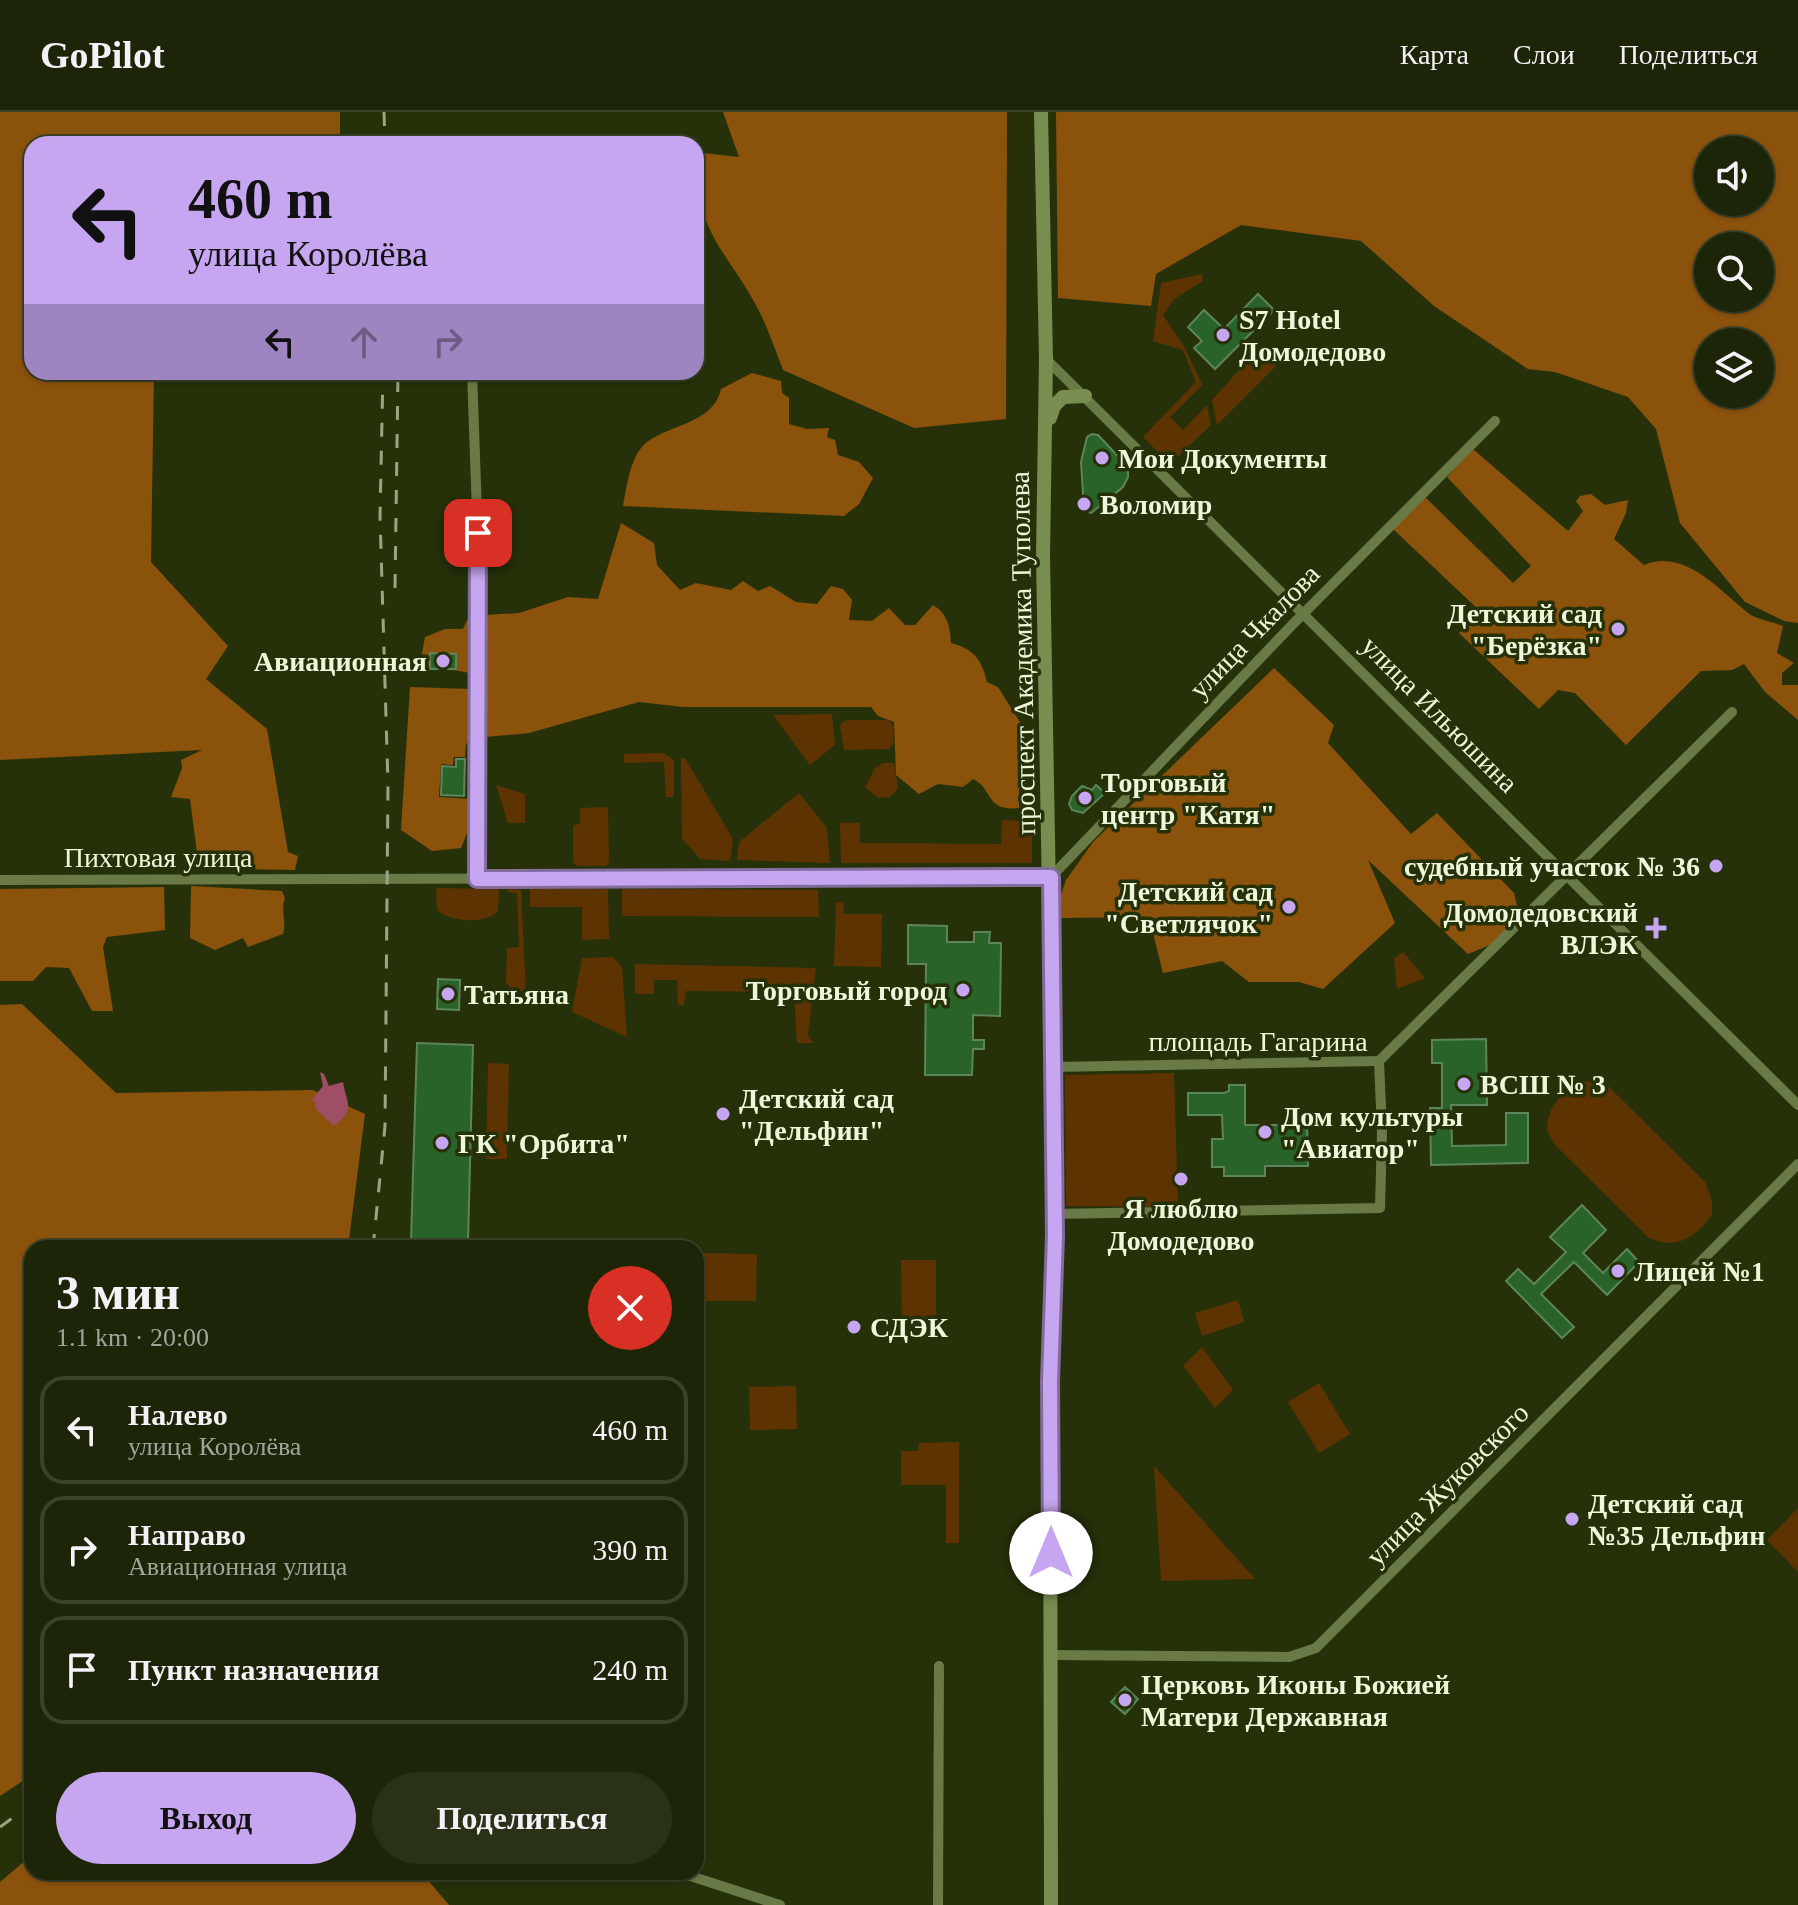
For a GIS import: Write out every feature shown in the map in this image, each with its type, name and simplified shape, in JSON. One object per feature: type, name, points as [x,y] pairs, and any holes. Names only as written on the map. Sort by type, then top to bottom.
[{"type":"main road","name":"проспект Академика Туполева","points":[[1041,112],[1046,359],[1043,556],[1051,877],[1054,1214],[1050,1381],[1051,1905]]},
{"type":"main road","points":[[1046,429],[1058,401],[1070,394],[1085,396]]},
{"type":"street","name":"улица Ильюшина","points":[[1046,359],[1234,550],[1305,612],[1798,1105]]},
{"type":"street","points":[[472,380],[478,542],[477,879]]},
{"type":"street","name":"улица Чкалова","points":[[1051,877],[1305,612],[1495,421]]},
{"type":"street","points":[[1379,1061],[1732,712]]},
{"type":"street","name":"Пихтовая улица","points":[[0,880],[1051,877]]},
{"type":"street","name":"площадь Гагарина","points":[[1053,1067],[1379,1061],[1382,1132],[1380,1208],[1054,1214]]},
{"type":"street","name":"улица Жуковского","points":[[1052,1655],[1289,1657],[1316,1648],[1798,1164]]},
{"type":"street","points":[[938,1905],[939,1666]]},
{"type":"street","points":[[703,1880],[780,1905]]},
{"type":"shaded area","points":[[0,112],[340,112],[340,136],[24,136],[24,380],[154,380],[151,562],[228,646],[206,679],[267,729],[288,852],[298,856],[295,870],[199,868],[190,799],[171,797],[182,768],[181,760],[202,750],[0,760]]},
{"type":"shaded area","points":[[723,112],[1007,112],[1006,419],[914,428],[783,370],[762,317],[718,245],[704,214],[704,153],[739,157]]},
{"type":"shaded area","points":[[1056,112],[1798,112],[1798,623],[1784,621],[1745,602],[1680,523],[1656,429],[1628,397],[1555,372],[1528,369],[1434,306],[1361,241],[1241,225],[1156,274],[1151,306],[1058,298]]},
{"type":"shaded area","points":[[1202,274],[1203,281],[1174,299],[1163,315],[1185,348],[1202,385],[1170,417],[1183,430],[1207,405],[1211,425],[1170,464],[1143,437],[1196,382],[1183,350],[1153,341],[1161,283]]},
{"type":"shaded area","points":[[1265,347],[1275,352],[1276,366],[1217,425],[1212,400],[1258,349]]},
{"type":"shaded area","points":[[752,373],[781,381],[782,393],[789,398],[789,424],[807,429],[829,428],[827,437],[835,440],[838,455],[859,462],[873,478],[859,504],[844,516],[623,506],[630,472],[641,448],[657,436],[701,416],[717,400],[721,389]]},
{"type":"shaded area","points":[[1473,449],[1568,531],[1583,511],[1576,501],[1580,496],[1591,494],[1605,505],[1628,500],[1626,513],[1614,539],[1644,565],[1659,561],[1688,567],[1751,615],[1783,626],[1777,653],[1794,663],[1782,673],[1782,685],[1798,685],[1798,720],[1765,692],[1744,664],[1732,670],[1701,671],[1626,745],[1575,693],[1558,690],[1539,709],[1459,633],[1481,612],[1393,529],[1425,497],[1513,583],[1531,566],[1447,477]]},
{"type":"shaded area","points":[[621,523],[654,543],[657,565],[680,590],[696,583],[731,590],[743,581],[758,591],[770,586],[796,602],[817,604],[831,586],[843,589],[852,600],[849,620],[872,621],[889,608],[905,625],[915,625],[933,605],[947,621],[951,643],[976,656],[987,682],[998,687],[1020,722],[1019,808],[995,803],[973,779],[963,787],[938,784],[919,794],[896,775],[894,722],[878,716],[871,707],[683,707],[639,702],[529,733],[485,737],[481,675],[420,664],[425,637],[445,629],[463,629],[469,616],[519,613],[568,597],[598,599]]},
{"type":"shaded area","points":[[1274,668],[1334,725],[1328,743],[1411,834],[1437,813],[1514,893],[1520,918],[1497,942],[1468,954],[1368,860],[1395,923],[1323,989],[1299,982],[1249,982],[1222,961],[1163,973],[1149,917],[1061,918],[1059,900],[1066,880],[1093,842]]},
{"type":"shaded area","points":[[410,687],[471,689],[473,738],[466,744],[465,757],[454,757],[453,765],[441,764],[439,797],[472,799],[470,826],[461,848],[432,851],[401,830]]},
{"type":"shaded area","points":[[832,714],[835,745],[810,765],[773,715]]},
{"type":"shaded area","points":[[846,720],[888,720],[893,725],[893,744],[889,749],[844,750],[840,725]]},
{"type":"shaded area","points":[[663,753],[674,760],[674,797],[666,797],[664,762],[624,763],[624,754]]},
{"type":"shaded area","points":[[681,758],[685,758],[733,839],[730,861],[700,859],[682,838]]},
{"type":"shaded area","points":[[883,763],[894,763],[898,788],[890,797],[878,798],[865,787],[875,768]]},
{"type":"shaded area","points":[[496,785],[525,794],[525,823],[508,823]]},
{"type":"shaded area","points":[[799,793],[827,828],[830,863],[737,860],[739,842]]},
{"type":"shaded area","points":[[608,807],[609,862],[606,866],[577,866],[573,862],[573,825],[580,824],[580,808]]},
{"type":"shaded area","points":[[1002,820],[1032,821],[1032,863],[841,863],[840,823],[860,823],[860,843],[1001,844]]},
{"type":"shaded area","points":[[191,886],[282,891],[285,898],[283,934],[248,947],[243,938],[215,950],[190,938]]},
{"type":"shaded area","points":[[164,887],[165,930],[107,937],[103,947],[113,1011],[92,1011],[69,968],[46,967],[33,981],[0,981],[0,889]]},
{"type":"shaded area","points":[[436,888],[499,889],[498,911],[476,920],[450,917],[437,910]]},
{"type":"shaded area","points":[[508,889],[521,890],[526,992],[511,989],[506,982],[507,948],[519,947],[517,893],[507,892]]},
{"type":"shaded area","points":[[530,889],[608,889],[609,939],[582,940],[582,907],[530,907]]},
{"type":"shaded area","points":[[622,889],[818,890],[819,917],[622,916]]},
{"type":"shaded area","points":[[836,902],[843,902],[844,914],[882,914],[881,967],[834,966]]},
{"type":"shaded area","points":[[1403,952],[1425,978],[1397,989],[1394,959]]},
{"type":"shaded area","points":[[613,957],[622,967],[627,1037],[572,1012],[582,958]]},
{"type":"shaded area","points":[[635,964],[816,968],[808,1035],[813,1043],[797,1043],[794,992],[686,991],[684,1005],[678,1005],[677,980],[654,980],[654,994],[635,994]]},
{"type":"shaded area","points":[[22,1004],[116,1093],[313,1090],[365,1114],[349,1240],[24,1240],[24,1780],[0,1796],[0,1005]]},
{"type":"shaded area","points":[[488,1063],[509,1064],[507,1159],[486,1159]]},
{"type":"shaded area","points":[[320,1072],[329,1086],[343,1082],[348,1101],[346,1115],[334,1126],[316,1109],[315,1101],[311,1101],[323,1086]]},
{"type":"shaded area","points":[[1174,1073],[1178,1207],[1066,1206],[1065,1075]]},
{"type":"shaded area","points":[[1584,1081],[1601,1082],[1609,1087],[1705,1182],[1712,1200],[1712,1214],[1692,1236],[1667,1243],[1648,1237],[1554,1144],[1547,1130],[1553,1106],[1569,1089]]},
{"type":"shaded area","points":[[704,1253],[757,1254],[756,1301],[704,1301]]},
{"type":"shaded area","points":[[901,1260],[936,1260],[936,1327],[902,1327]]},
{"type":"shaded area","points":[[1238,1300],[1244,1322],[1202,1336],[1195,1313]]},
{"type":"shaded area","points":[[1202,1347],[1233,1390],[1215,1408],[1183,1366]]},
{"type":"shaded area","points":[[1319,1383],[1350,1434],[1319,1453],[1288,1402]]},
{"type":"shaded area","points":[[796,1386],[797,1429],[750,1430],[749,1387]]},
{"type":"shaded area","points":[[959,1442],[959,1543],[946,1543],[946,1485],[901,1485],[901,1451],[918,1451],[919,1443]]},
{"type":"shaded area","points":[[1154,1466],[1255,1579],[1161,1581]]},
{"type":"shaded area","points":[[1798,1508],[1798,1572],[1767,1540]]},
{"type":"shaded area","points":[[24,1862],[24,1880],[428,1880],[449,1905],[0,1905],[0,1882]]},
{"type":"building","name":"S7 Hotel Домодедово","points":[[1258,294],[1274,310],[1215,369],[1194,348],[1202,341],[1188,327],[1204,310],[1224,329]]},
{"type":"building","points":[[1098,435],[1128,467],[1128,477],[1123,487],[1091,513],[1084,509],[1081,462],[1087,437]]},
{"type":"building","name":"Авиационная","points":[[430,653],[456,654],[456,669],[430,669]]},
{"type":"building","points":[[456,759],[465,759],[464,796],[441,795],[442,766],[456,767]]},
{"type":"building","name":"Торговый центр \"Катя\"","points":[[1096,785],[1105,793],[1083,813],[1072,810],[1069,804],[1072,796],[1082,786],[1092,790]]},
{"type":"building","name":"Торговый город","points":[[908,925],[947,926],[947,942],[974,942],[974,932],[990,932],[989,943],[1001,943],[1000,1016],[973,1015],[973,1040],[984,1040],[984,1049],[973,1049],[972,1075],[925,1075],[926,964],[908,964]]},
{"type":"building","name":"Татьяна","points":[[438,979],[460,980],[459,1010],[437,1009]]},
{"type":"building","name":"ВСШ № 3","points":[[1486,1039],[1487,1105],[1451,1105],[1452,1146],[1506,1145],[1506,1113],[1528,1113],[1528,1163],[1431,1165],[1430,1108],[1442,1108],[1442,1063],[1432,1063],[1432,1040]]},
{"type":"building","name":"ГК \"Орбита\"","points":[[417,1043],[473,1045],[468,1240],[411,1240]]},
{"type":"building","name":"Дом культуры \"Авиатор\"","points":[[1229,1085],[1245,1085],[1245,1125],[1307,1125],[1308,1166],[1265,1166],[1265,1176],[1224,1176],[1224,1167],[1212,1167],[1212,1139],[1223,1139],[1222,1115],[1188,1115],[1188,1093],[1224,1093],[1229,1091]]},
{"type":"building","name":"Лицей №1","points":[[1582,1205],[1606,1230],[1583,1253],[1603,1273],[1627,1249],[1639,1262],[1607,1295],[1574,1262],[1541,1294],[1574,1327],[1562,1338],[1506,1281],[1518,1269],[1534,1284],[1566,1252],[1550,1237]]},
{"type":"building","name":"Церковь Иконы Божией Матери Державная","points":[[1125,1687],[1138,1699],[1125,1714],[1111,1702]]},
{"type":"railway","points":[[384,112],[385,136]]},
{"type":"railway","points":[[374,1240],[385,1126],[388,784],[380,516],[383,380]]},
{"type":"railway","points":[[395,588],[398,380]]},
{"type":"railway","points":[[0,1827],[24,1810]]},
{"type":"place","name":"S7 Hotel Домодедово","points":[[1223,335]]},
{"type":"place","name":"Мои Документы","points":[[1102,458]]},
{"type":"place","name":"Воломир","points":[[1084,504]]},
{"type":"place","name":"Детский сад \"Берёзка\"","points":[[1618,629]]},
{"type":"place","name":"Авиационная","points":[[443,661]]},
{"type":"place","name":"Торговый центр \"Катя\"","points":[[1085,798]]},
{"type":"place","name":"судебный участок № 36","points":[[1716,866]]},
{"type":"place","name":"Детский сад \"Светлячок\"","points":[[1289,907]]},
{"type":"place","name":"Домодедовский ВЛЭК","points":[[1656,928]]},
{"type":"place","name":"Торговый город","points":[[963,990]]},
{"type":"place","name":"Татьяна","points":[[448,994]]},
{"type":"place","name":"ВСШ № 3","points":[[1464,1084]]},
{"type":"place","name":"Детский сад \"Дельфин\"","points":[[723,1114]]},
{"type":"place","name":"Дом культуры \"Авиатор\"","points":[[1265,1132]]},
{"type":"place","name":"ГК \"Орбита\"","points":[[442,1143]]},
{"type":"place","name":"Я люблю Домодедово","points":[[1181,1179]]},
{"type":"place","name":"Лицей №1","points":[[1618,1271]]},
{"type":"place","name":"СДЭК","points":[[854,1327]]},
{"type":"place","name":"Детский сад №35 Дельфин","points":[[1572,1519]]},
{"type":"place","name":"Церковь Иконы Божией Матери Державная","points":[[1125,1700]]},
{"type":"route","points":[[478,533],[477,879],[1016,880],[1051,877],[1049,914],[1055,1235],[1050,1381],[1051,1553]]}]
